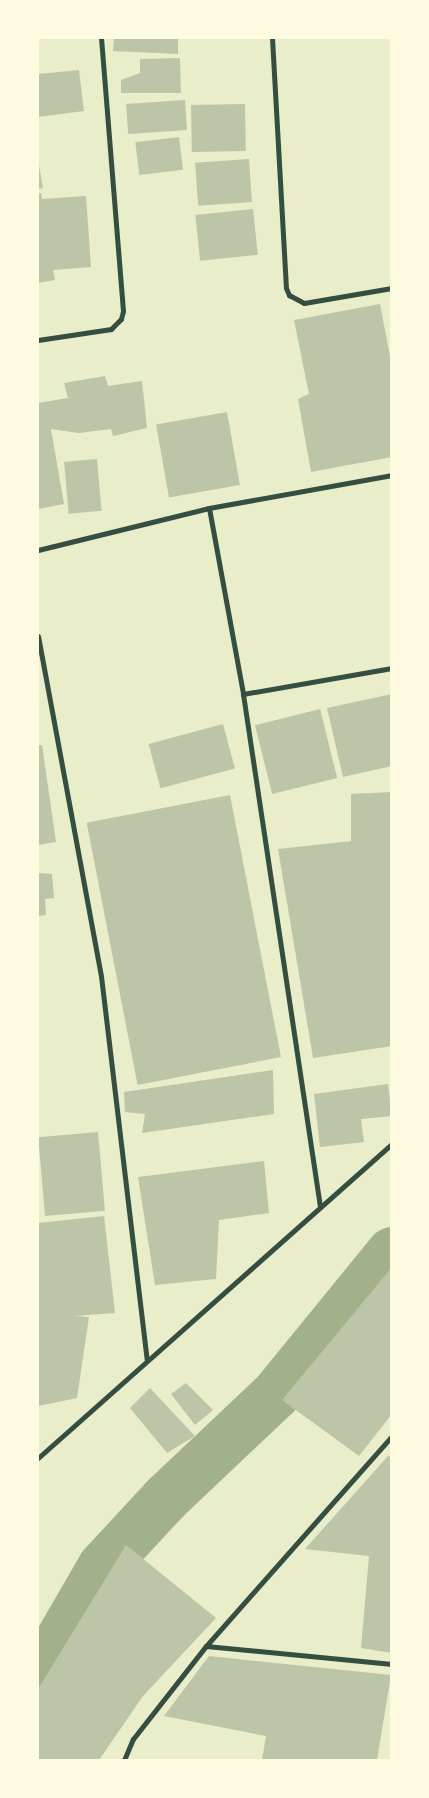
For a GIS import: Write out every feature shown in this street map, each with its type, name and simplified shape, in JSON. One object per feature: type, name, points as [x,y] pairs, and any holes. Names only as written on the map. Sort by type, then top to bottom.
[{"type":"street","points":[[38,340],[111,329],[121,319],[123,311],[101,38]]},
{"type":"street","points":[[272,38],[286,288],[289,295],[304,302],[392,288]]},
{"type":"street","points":[[38,550],[209,508],[392,475]]},
{"type":"street","points":[[209,508],[243,694],[320,1207]]},
{"type":"street","points":[[38,636],[101,976],[147,1359]]},
{"type":"street","points":[[243,694],[392,668]]},
{"type":"street","points":[[38,1458],[147,1359],[392,1144]]},
{"type":"street","points":[[124,1760],[133,1739],[206,1646],[392,1436]]},
{"type":"street","points":[[383,1446],[392,1447]]},
{"type":"street","points":[[206,1646],[392,1664]]},
{"type":"building","points":[[114,38],[178,38],[178,54],[113,51]]},
{"type":"building","points":[[180,58],[181,93],[121,93],[121,80],[140,73],[140,59]]},
{"type":"building","points":[[79,70],[84,111],[38,117],[38,74]]},
{"type":"building","points":[[185,100],[187,130],[128,134],[126,104]]},
{"type":"building","points":[[245,104],[246,151],[192,152],[191,105]]},
{"type":"building","points":[[179,137],[183,170],[139,175],[135,142]]},
{"type":"building","points":[[249,159],[252,202],[198,206],[195,163]]},
{"type":"building","points":[[38,160],[43,188],[38,189]]},
{"type":"building","points":[[41,193],[42,199],[86,196],[91,267],[53,270],[55,280],[38,283],[38,194]]},
{"type":"building","points":[[253,209],[258,255],[200,261],[195,215]]},
{"type":"building","points":[[380,304],[392,367],[392,457],[311,472],[298,399],[309,394],[294,320]]},
{"type":"building","points":[[105,376],[108,386],[142,381],[147,428],[113,436],[111,429],[79,433],[51,429],[64,504],[38,509],[38,403],[68,398],[64,383]]},
{"type":"building","points":[[227,412],[240,485],[169,497],[156,425]]},
{"type":"building","points":[[97,459],[102,511],[69,514],[64,462]]},
{"type":"building","points":[[392,694],[392,766],[343,777],[327,708]]},
{"type":"building","points":[[320,709],[337,778],[272,794],[255,725]]},
{"type":"building","points":[[223,724],[235,768],[161,788],[149,744]]},
{"type":"building","points":[[38,745],[42,745],[56,842],[38,845]]},
{"type":"building","points":[[392,792],[392,1046],[313,1058],[278,849],[351,841],[351,794]]},
{"type":"building","points":[[230,795],[281,1057],[138,1085],[87,823]]},
{"type":"building","points":[[38,873],[52,874],[54,898],[45,899],[46,915],[38,916]]},
{"type":"building","points":[[273,1070],[274,1114],[142,1133],[145,1114],[125,1112],[124,1092]]},
{"type":"building","points":[[388,1084],[392,1116],[361,1119],[364,1142],[320,1147],[314,1094]]},
{"type":"building","points":[[98,1132],[105,1211],[45,1216],[38,1137]]},
{"type":"building","points":[[264,1161],[269,1213],[219,1220],[216,1279],[155,1285],[138,1177]]},
{"type":"building","points":[[104,1216],[115,1313],[75,1316],[89,1317],[77,1398],[38,1406],[38,1223]]},
{"type":"building","points":[[392,1267],[392,1414],[359,1456],[282,1400]]},
{"type":"building","points":[[186,1383],[213,1410],[195,1425],[171,1394]]},
{"type":"building","points":[[150,1388],[195,1436],[167,1453],[130,1408]]},
{"type":"building","points":[[388,1456],[392,1457],[392,1653],[361,1648],[369,1556],[305,1549]]},
{"type":"building","points":[[126,1545],[216,1618],[143,1696],[99,1760],[38,1760],[38,1689]]},
{"type":"building","points":[[209,1656],[391,1675],[377,1760],[262,1760],[266,1736],[164,1716]]},
{"type":"waterway","points":[[38,1678],[103,1566],[165,1499],[276,1394],[392,1252]]}]
